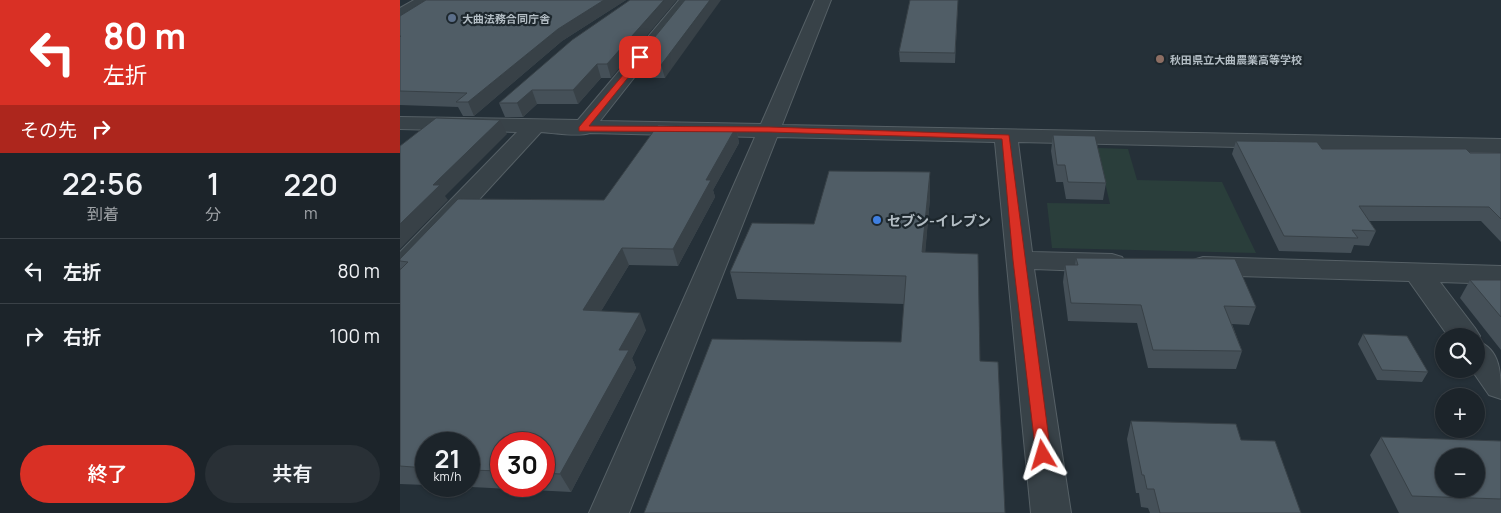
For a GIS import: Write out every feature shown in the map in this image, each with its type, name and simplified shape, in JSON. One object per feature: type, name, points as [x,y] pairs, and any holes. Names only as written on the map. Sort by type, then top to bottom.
[{"type":"street","points":[[400,14],[425,0]]},
{"type":"street","points":[[582,129],[687,0]]},
{"type":"street","points":[[609,513],[823,0]]},
{"type":"street","points":[[479,126],[500,108]]},
{"type":"street","points":[[400,123],[533,128],[769,129],[1006,137],[1501,146]]},
{"type":"street","points":[[400,269],[533,128]]},
{"type":"street","points":[[1006,137],[1019,260],[1051,513]]},
{"type":"street","points":[[1019,260],[1139,264]]},
{"type":"street","points":[[1178,266],[1501,276]]},
{"type":"street","points":[[1418,274],[1458,328]]},
{"type":"street","points":[[1485,364],[1501,386]]},
{"type":"green space","points":[[1097,148],[1128,149],[1137,180],[1222,182],[1256,253],[1052,248],[1047,203],[1110,204]]},
{"type":"building","points":[[426,0],[604,0],[558,29],[468,102],[456,102],[467,93],[400,91],[400,16]]},
{"type":"building","points":[[630,0],[664,0],[607,64],[597,64],[573,90],[532,90],[517,103],[499,103],[572,40]]},
{"type":"building","points":[[685,0],[710,0],[661,65],[632,65]]},
{"type":"building","points":[[910,0],[958,0],[955,53],[899,52]]},
{"type":"building","points":[[436,118],[500,120],[433,185],[440,185],[400,224],[400,146]]},
{"type":"building","points":[[658,125],[736,127],[706,180],[711,180],[673,249],[622,248],[583,310],[640,313],[619,350],[629,350],[560,474],[555,474],[555,432],[490,432],[490,471],[480,470],[480,432],[415,432],[415,467],[400,466],[400,270],[408,262],[400,261],[400,259],[458,199],[604,200]]},
{"type":"building","points":[[1053,135],[1095,136],[1106,183],[1068,182],[1065,165],[1057,165]]},
{"type":"building","points":[[1236,141],[1317,142],[1322,149],[1466,149],[1470,153],[1501,153],[1501,219],[1489,207],[1359,206],[1376,231],[1352,230],[1358,238],[1284,236]]},
{"type":"building","points":[[829,171],[930,172],[922,252],[978,254],[980,361],[998,362],[1005,513],[644,513],[712,339],[901,342],[906,276],[730,272],[752,223],[814,224]]},
{"type":"building","points":[[1076,258],[1235,259],[1256,307],[1224,306],[1242,351],[1153,350],[1141,305],[1071,303],[1065,265],[1078,265]]},
{"type":"building","points":[[1470,280],[1501,280],[1501,317]]},
{"type":"building","points":[[1363,334],[1407,336],[1428,372],[1382,370]]},
{"type":"building","points":[[1131,421],[1236,424],[1241,440],[1275,441],[1301,513],[1160,513],[1154,489],[1147,489],[1144,475],[1142,475]]},
{"type":"building","points":[[1381,437],[1501,441],[1501,499],[1471,498],[1485,498],[1485,448],[1435,448],[1435,497],[1412,496]]},
{"type":"place","name":"大曲法務合同庁舎","points":[[452,18]]},
{"type":"place","name":"秋田県立大曲農業高等学校","points":[[1160,59]]},
{"type":"place","name":"セブン-イレブン","points":[[877,220]]},
{"type":"route","points":[[640,57],[582,129],[769,129],[1006,137],[1043,455]]}]
